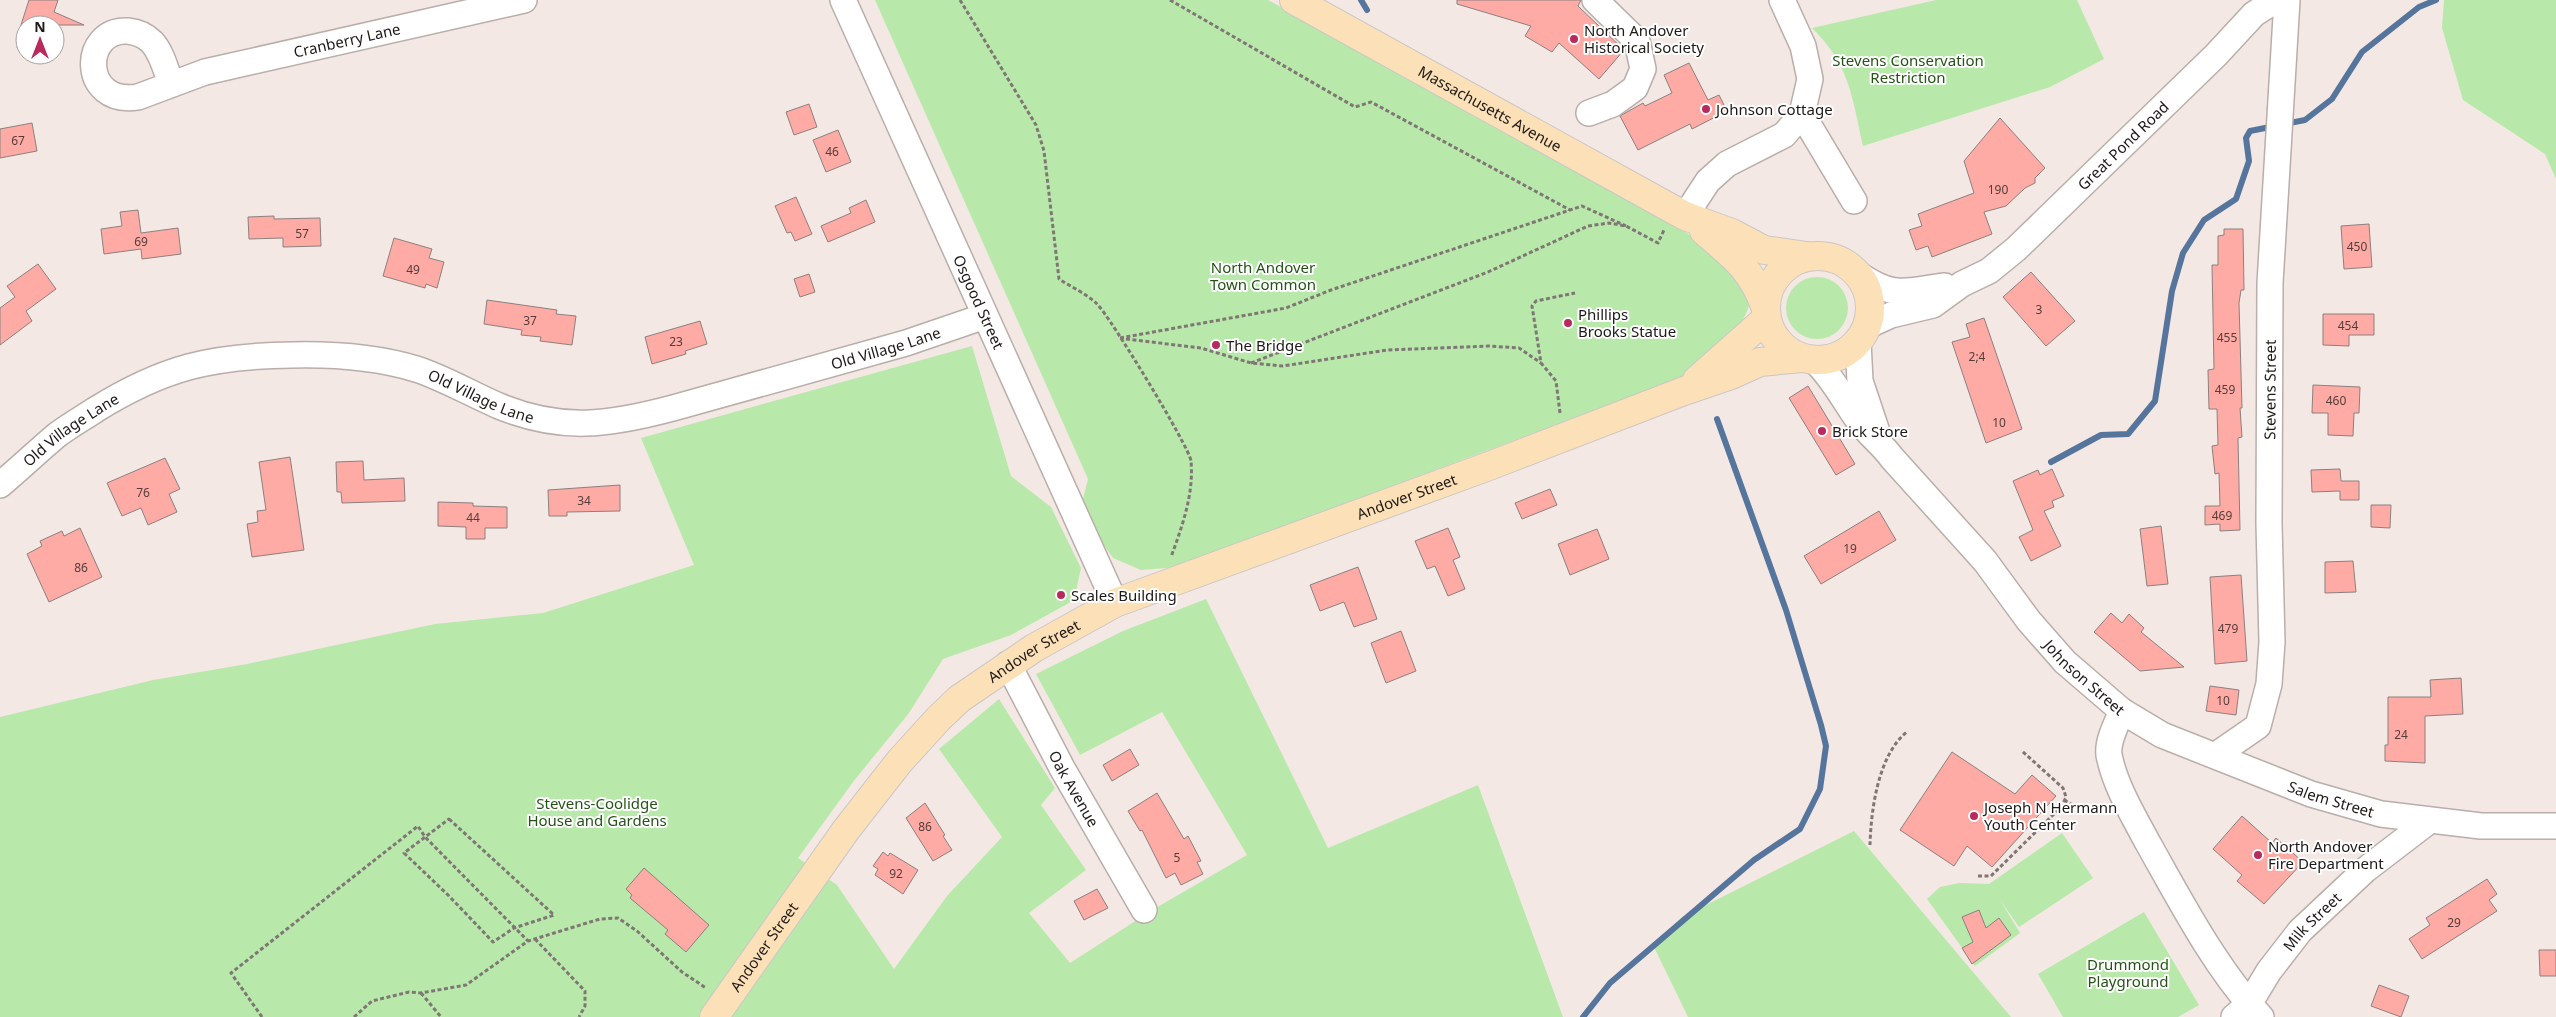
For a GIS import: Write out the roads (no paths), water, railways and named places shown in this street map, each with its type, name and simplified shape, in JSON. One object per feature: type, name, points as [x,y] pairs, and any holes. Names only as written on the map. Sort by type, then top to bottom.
[{"type":"main road","name":"Massachusetts Avenue","points":[[1294,0],[1680,213],[1732,233],[1764,250],[1808,256]]},
{"type":"main road","name":"Massachusetts Avenue","points":[[1680,213],[1739,261],[1756,282],[1765,312]]},
{"type":"main road","points":[[1808,256],[1830,257],[1845,263],[1858,274],[1870,298],[1863,334],[1846,352],[1830,359],[1808,359],[1779,344],[1765,312],[1767,292],[1773,279],[1782,268],[1808,256]]},
{"type":"main road","name":"Andover Street","points":[[1684,391],[1736,348],[1765,312]]},
{"type":"main road","name":"Andover Street","points":[[719,1009],[846,830],[899,762],[939,718],[1008,664],[1115,603],[1489,466],[1684,391],[1731,375],[1760,362],[1808,359]]},
{"type":"street","name":"Cranberry Lane","points":[[171,84],[205,72],[524,0]]},
{"type":"street","name":"Osgood Street","points":[[843,0],[1115,603]]},
{"type":"street","points":[[1589,113],[1613,104],[1634,88],[1643,69],[1636,41],[1595,0]]},
{"type":"street","points":[[1680,213],[1708,180],[1727,164],[1784,135],[1802,114],[1810,79],[1803,46],[1782,0]]},
{"type":"street","name":"Great Pond Road","points":[[1863,334],[1890,315],[1933,305],[1962,284],[1989,271],[2016,249],[2216,55],[2254,14],[2276,0]]},
{"type":"street","name":"Stevens Street","points":[[2216,755],[2258,726],[2269,684],[2272,642],[2269,514],[2270,282],[2287,0]]},
{"type":"street","points":[[1802,114],[1854,201]]},
{"type":"street","name":"Great Pond Road","points":[[1858,274],[1876,286],[1890,292],[1915,292],[1962,284]]},
{"type":"street","name":"Old Village Lane","points":[[0,485],[59,434],[131,388],[169,372],[224,359],[302,355],[377,360],[417,370],[522,415],[559,424],[583,424],[637,418],[906,343],[985,316]]},
{"type":"street","name":"Johnson Street","points":[[1863,334],[1860,381],[1880,442]]},
{"type":"street","name":"Johnson Street","points":[[1808,359],[1830,375],[1859,422],[1880,442],[1892,458],[1985,561],[2030,621],[2065,662],[2122,711],[2108,753],[2119,785],[2168,878],[2233,983],[2248,1013]]},
{"type":"street","name":"Oak Avenue","points":[[1008,664],[1062,768],[1144,910]]},
{"type":"street","name":"Salem Street","points":[[2122,711],[2162,735],[2311,794],[2381,814],[2481,826],[2556,826]]},
{"type":"street","name":"Milk Street","points":[[2248,1013],[2269,971],[2300,931],[2365,870],[2429,821]]},
{"type":"waterway","points":[[1361,0],[1367,10]]},
{"type":"waterway","points":[[2285,124],[2305,120],[2332,99],[2362,52],[2419,7],[2436,0]]},
{"type":"waterway","points":[[2051,462],[2101,435],[2128,434],[2155,401],[2172,291],[2183,253],[2204,220],[2236,199],[2249,161],[2246,138],[2250,131],[2275,126]]},
{"type":"waterway","points":[[1583,1017],[1610,983],[1754,860],[1800,829],[1820,789],[1826,746],[1821,725],[1786,610],[1717,419]]},
{"type":"place","name":"North Andover Historical Society","points":[[1574,39]]},
{"type":"place","name":"Johnson Cottage","points":[[1706,109]]},
{"type":"place","name":"Phillips Brooks Statue","points":[[1568,323]]},
{"type":"place","name":"The Bridge","points":[[1216,345]]},
{"type":"place","name":"Brick Store","points":[[1822,431]]},
{"type":"place","name":"Scales Building","points":[[1061,595]]},
{"type":"place","name":"Joseph N Hermann Youth Center","points":[[1974,816]]},
{"type":"place","name":"North Andover Fire Department","points":[[2258,855]]},
{"type":"park label","name":"Stevens Conservation Restriction","points":[[1908,68]]},
{"type":"park label","name":"North Andover Town Common","points":[[1263,276]]},
{"type":"park label","name":"Stevens-Coolidge House and Gardens","points":[[597,812]]},
{"type":"park label","name":"Drummond Playground","points":[[2128,972]]}]
